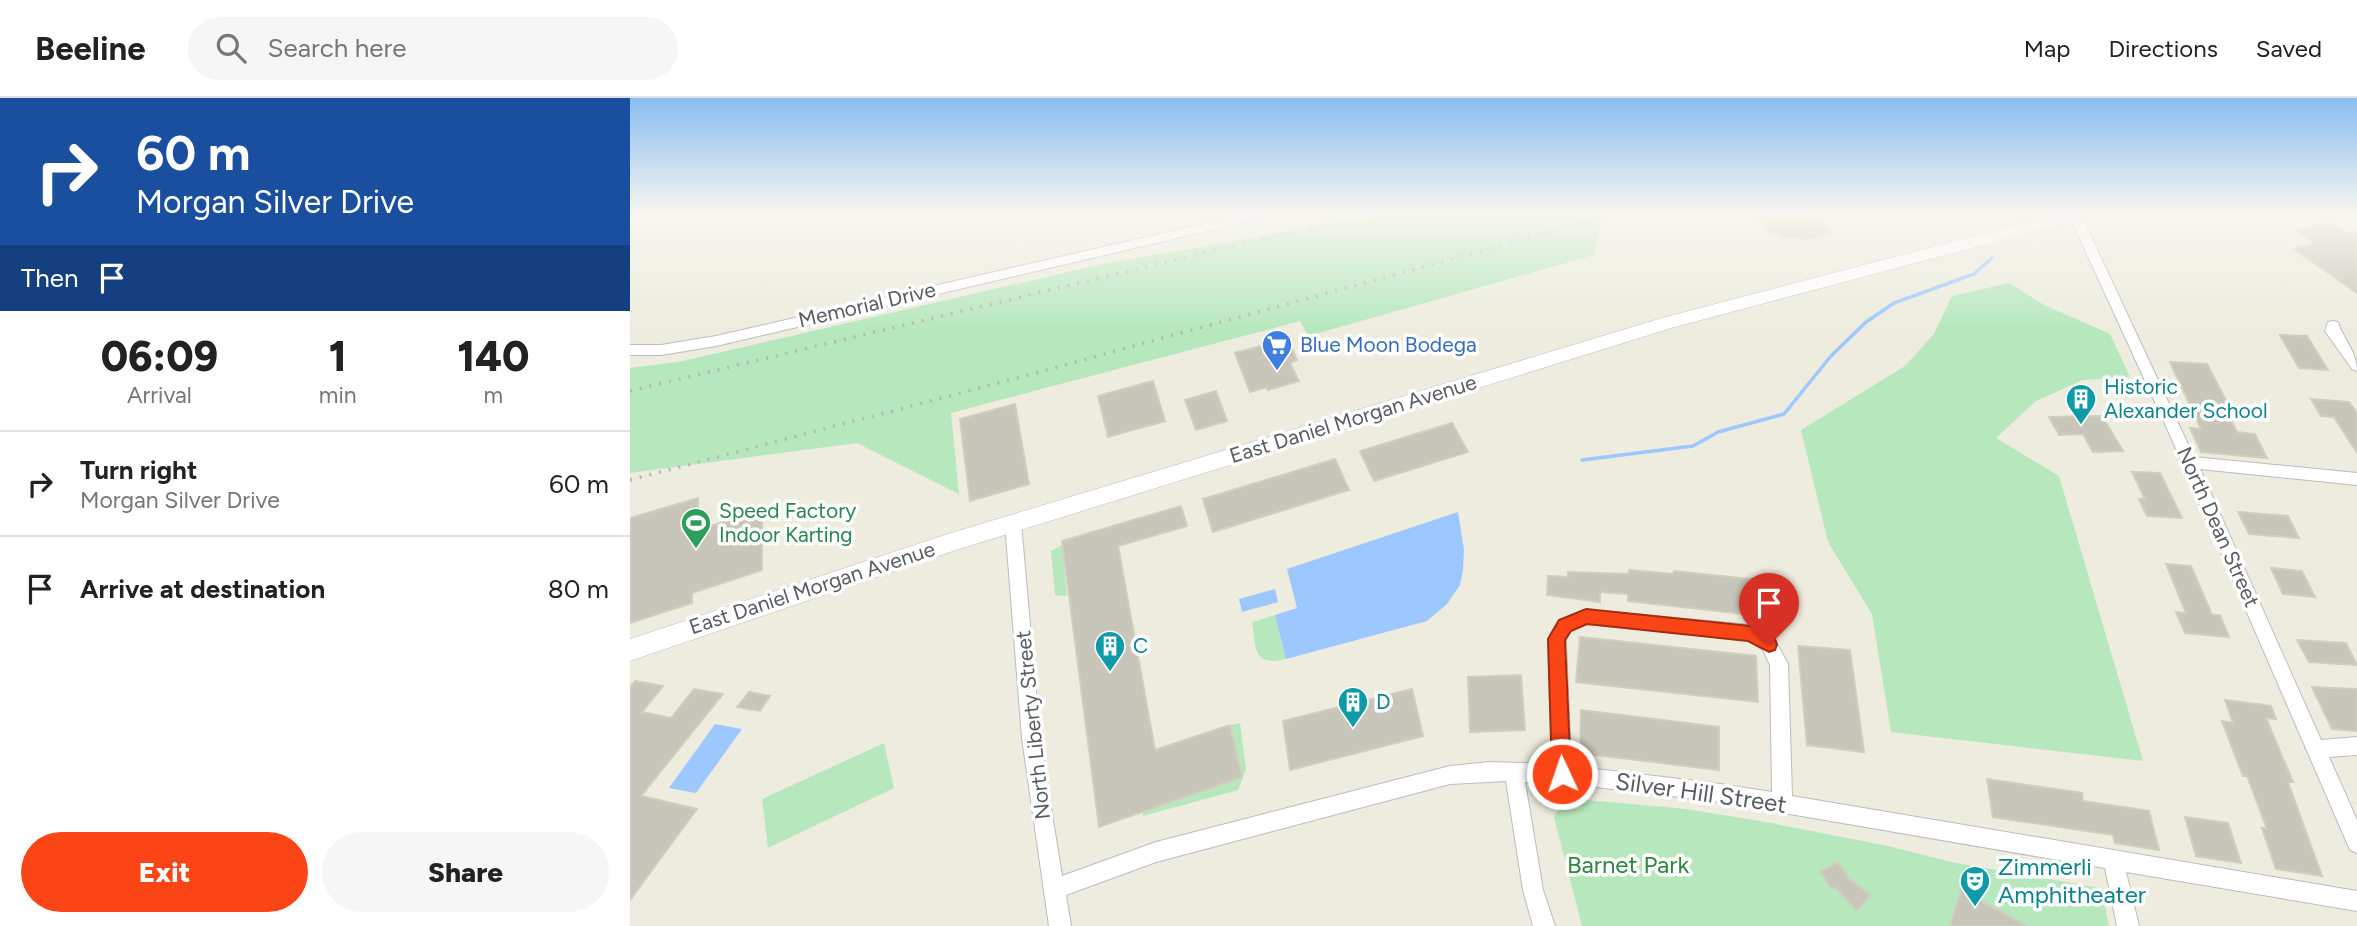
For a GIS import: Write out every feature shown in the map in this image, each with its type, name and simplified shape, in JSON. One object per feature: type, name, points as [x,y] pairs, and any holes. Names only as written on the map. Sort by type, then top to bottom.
[{"type":"main road","name":"East Daniel Morgan Avenue","points":[[630,650],[831,580],[1695,314],[1933,252]]},
{"type":"street","name":"Memorial Drive","points":[[630,350],[661,350],[716,341],[1101,252]]},
{"type":"street","name":"North Dean Street","points":[[2094,252],[2357,843]]},
{"type":"street","points":[[2333,325],[2332,331],[2357,366]]},
{"type":"street","points":[[2188,462],[2357,479]]},
{"type":"street","name":"North Liberty Street","points":[[1013,523],[1031,738],[1060,926]]},
{"type":"street","points":[[1562,774],[1557,639],[1565,625],[1586,617],[1751,634],[1769,645],[1779,664],[1782,803]]},
{"type":"street","points":[[2316,750],[2357,746]]},
{"type":"street","name":"Silver Hill Street","points":[[1054,889],[1156,852],[1450,775],[1473,771],[1514,771],[1562,774],[1782,803],[2114,862],[2357,901]]},
{"type":"street","points":[[1514,771],[1533,890],[1544,926]]},
{"type":"street","points":[[2114,862],[2128,926]]},
{"type":"green space","points":[[1174,252],[1595,252],[1594,255],[1308,336],[1300,321],[951,413],[959,494],[857,443],[630,473],[630,368],[678,362],[1103,264]]},
{"type":"green space","points":[[2009,283],[2044,305],[2110,334],[2130,377],[2083,380],[2036,401],[1996,438],[2059,476],[2143,761],[1891,732],[1872,614],[1828,542],[1801,430],[1905,366],[1934,334],[1952,296]]},
{"type":"green space","points":[[1062,545],[1067,596],[1055,595],[1051,551]]},
{"type":"green space","points":[[1275,615],[1286,659],[1275,661],[1262,658],[1258,654],[1252,622]]},
{"type":"green space","points":[[1240,723],[1246,769],[1238,790],[1143,816],[1143,812],[1242,777],[1230,725]]},
{"type":"green space","points":[[884,743],[894,788],[768,848],[762,799]]},
{"type":"green space","name":"Barnet Park","points":[[1565,798],[1686,809],[1771,823],[1888,846],[1951,862],[2101,888],[2109,926],[1582,926],[1554,817]]},
{"type":"water","points":[[1458,512],[1464,550],[1463,570],[1460,585],[1447,604],[1427,621],[1286,659],[1275,615],[1297,608],[1287,569]]},
{"type":"water","points":[[1275,589],[1278,602],[1242,612],[1239,599]]},
{"type":"water","points":[[715,724],[742,729],[696,793],[669,788]]},
{"type":"building","points":[[2298,252],[2357,252],[2357,293]]},
{"type":"building","points":[[2280,335],[2307,336],[2328,370],[2299,368]]},
{"type":"building","name":"Blue Moon Bodega","points":[[1280,341],[1285,351],[1292,349],[1297,360],[1290,363],[1299,381],[1250,392],[1235,353]]},
{"type":"building","points":[[2170,362],[2207,364],[2229,406],[2224,406],[2237,432],[2255,434],[2267,458],[2201,452],[2190,428],[2201,429]]},
{"type":"building","points":[[1153,381],[1165,421],[1108,437],[1098,396]]},
{"type":"building","points":[[1216,391],[1227,421],[1196,430],[1185,400]]},
{"type":"building","points":[[2311,399],[2349,402],[2357,413],[2357,453],[2334,417],[2321,416]]},
{"type":"building","points":[[1015,404],[1029,484],[970,501],[960,419]]},
{"type":"building","name":"Historic Alexander School","points":[[2102,416],[2123,451],[2093,452],[2083,434],[2059,435],[2049,417]]},
{"type":"building","points":[[1452,423],[1468,452],[1374,481],[1360,451]]},
{"type":"building","points":[[1335,459],[1349,490],[1213,532],[1203,499]]},
{"type":"building","points":[[2132,472],[2160,473],[2182,518],[2147,516],[2139,499],[2145,499]]},
{"type":"building","name":"Speed Factory Indoor Karting","points":[[698,498],[697,530],[762,510],[762,570],[692,593],[692,603],[630,623],[630,518]]},
{"type":"building","name":"C","points":[[1181,506],[1187,526],[1118,546],[1155,750],[1230,725],[1242,777],[1099,827],[1062,541]]},
{"type":"building","points":[[2238,512],[2288,516],[2299,538],[2249,534]]},
{"type":"building","points":[[2166,564],[2191,566],[2212,615],[2220,615],[2229,637],[2185,633],[2176,612],[2186,613]]},
{"type":"building","points":[[2271,568],[2302,571],[2315,597],[2283,594]]},
{"type":"building","points":[[1629,570],[1673,574],[1674,571],[1778,582],[1780,618],[1628,601],[1628,594],[1600,592],[1600,602],[1547,595],[1548,576],[1568,577],[1568,572],[1629,574]]},
{"type":"building","points":[[1580,637],[1756,656],[1758,702],[1576,682]]},
{"type":"building","points":[[2297,640],[2346,643],[2357,665],[2309,662]]},
{"type":"building","points":[[1798,646],[1850,650],[1864,752],[1807,745]]},
{"type":"building","points":[[1521,675],[1525,730],[1470,732],[1468,677]]},
{"type":"building","points":[[635,681],[663,686],[642,712],[671,718],[694,689],[723,694],[641,796],[697,809],[630,900],[630,687]]},
{"type":"building","points":[[2312,687],[2357,689],[2357,731],[2332,729]]},
{"type":"building","name":"D","points":[[1412,689],[1423,736],[1290,770],[1283,721]]},
{"type":"building","points":[[749,692],[770,696],[760,711],[737,707]]},
{"type":"building","points":[[2225,700],[2271,706],[2276,719],[2266,718],[2293,782],[2288,782],[2322,876],[2276,869],[2262,828],[2267,829],[2222,721],[2233,723]]},
{"type":"building","points":[[1581,710],[1719,727],[1719,770],[1580,753]]},
{"type":"building","points":[[1987,779],[2082,793],[2083,801],[2149,811],[2159,850],[2115,843],[2113,835],[1993,817]]},
{"type":"building","points":[[2185,817],[2228,823],[2241,863],[2196,856]]},
{"type":"building","points":[[1838,862],[1849,879],[1870,895],[1857,911],[1835,887],[1832,889],[1820,872]]},
{"type":"building","name":"Zimmerli Amphitheater","points":[[1961,890],[2027,926],[1950,926]]},
{"type":"waterway","points":[[1582,460],[1693,446],[1718,432],[1784,414],[1831,356],[1866,322],[1894,303],[1974,274],[1992,258]]},
{"type":"railway","points":[[630,391],[1209,252]]},
{"type":"railway","points":[[630,480],[1025,376],[1478,252]]},
{"type":"place","name":"Blue Moon Bodega","points":[[1277,372]]},
{"type":"place","name":"Historic Alexander School","points":[[2081,426]]},
{"type":"place","name":"Speed Factory Indoor Karting","points":[[696,550]]},
{"type":"place","name":"C","points":[[1110,673]]},
{"type":"place","name":"D","points":[[1353,729]]},
{"type":"place","name":"Zimmerli Amphitheater","points":[[1975,908]]},
{"type":"route","points":[[1562,774],[1557,639],[1565,625],[1586,617],[1751,634],[1769,645]]}]
